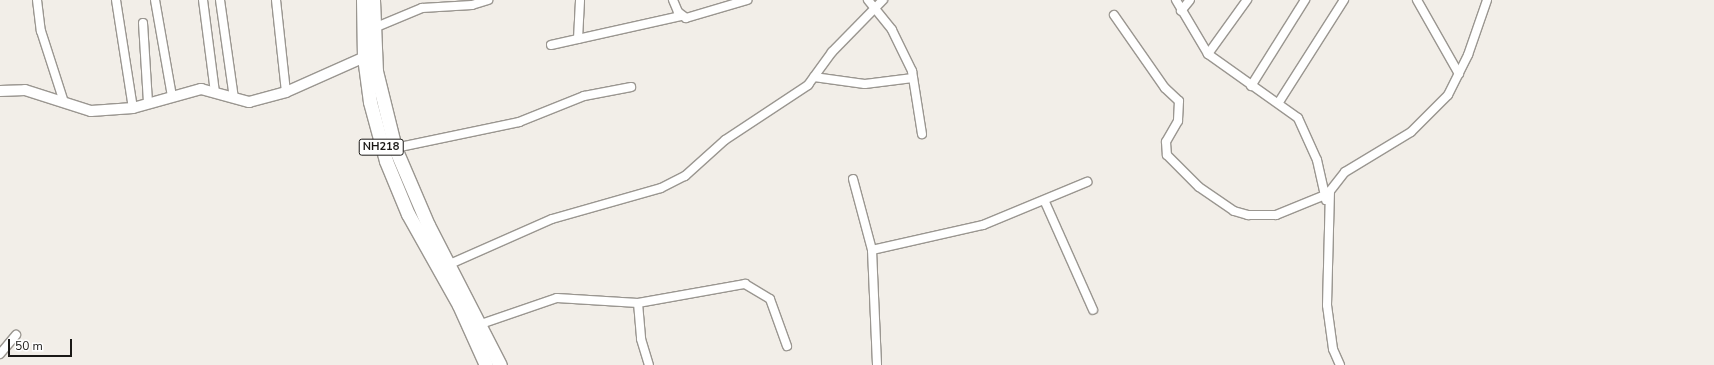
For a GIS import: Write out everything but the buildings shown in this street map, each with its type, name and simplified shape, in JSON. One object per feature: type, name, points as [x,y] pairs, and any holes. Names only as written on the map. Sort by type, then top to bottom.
[{"type":"highway","name":"NH218","points":[[362,0],[369,55],[370,102],[386,161],[408,214],[452,280],[464,303],[486,365]]},
{"type":"highway","name":"NH218","points":[[373,0],[374,28],[369,55],[382,104],[395,148],[450,264],[452,280]]},
{"type":"highway","name":"NH218","points":[[464,303],[481,324],[500,365]]},
{"type":"street","points":[[38,0],[41,30],[64,102]]},
{"type":"street","points":[[116,0],[133,108]]},
{"type":"street","points":[[155,0],[172,96]]},
{"type":"street","points":[[203,0],[215,92]]},
{"type":"street","points":[[220,0],[234,98]]},
{"type":"street","points":[[276,0],[286,92]]},
{"type":"street","points":[[374,28],[422,8],[472,5],[488,0]]},
{"type":"street","points":[[578,39],[580,0]]},
{"type":"street","points":[[673,0],[681,16]]},
{"type":"street","points":[[551,45],[681,16],[694,17],[747,0]]},
{"type":"street","points":[[868,0],[892,30],[913,78],[922,134]]},
{"type":"street","points":[[450,264],[552,219],[661,188],[685,176],[726,140],[808,85],[832,52],[883,0]]},
{"type":"street","points":[[1176,0],[1181,11],[1208,54],[1251,86],[1279,102],[1305,129],[1325,195],[1328,211],[1327,305],[1333,348],[1340,365]]},
{"type":"street","points":[[1181,11],[1190,0]]},
{"type":"street","points":[[1208,54],[1247,0]]},
{"type":"street","points":[[1251,86],[1305,0]]},
{"type":"street","points":[[1279,102],[1344,0]]},
{"type":"street","points":[[1417,0],[1459,74]]},
{"type":"street","points":[[1328,211],[1334,183],[1362,160],[1412,132],[1448,95],[1459,74],[1487,0]]},
{"type":"street","points":[[1114,15],[1165,88],[1179,101],[1178,121],[1165,146],[1167,155],[1199,187],[1234,211],[1248,215],[1276,215],[1325,195]]},
{"type":"street","points":[[143,23],[148,103]]},
{"type":"street","points":[[0,91],[25,90],[91,111],[133,108],[201,89],[249,102],[286,92],[369,55]]},
{"type":"street","points":[[814,77],[865,84],[913,78]]},
{"type":"street","points":[[395,148],[519,122],[584,96],[631,87]]},
{"type":"street","points":[[853,179],[872,250],[877,365]]},
{"type":"street","points":[[872,250],[983,225],[1045,202],[1087,182]]},
{"type":"street","points":[[1045,202],[1093,310]]},
{"type":"street","points":[[481,324],[557,298],[638,303],[745,284],[770,299],[786,346]]},
{"type":"street","points":[[638,303],[641,339],[650,365]]},
{"type":"street","points":[[0,354],[16,335]]}]
